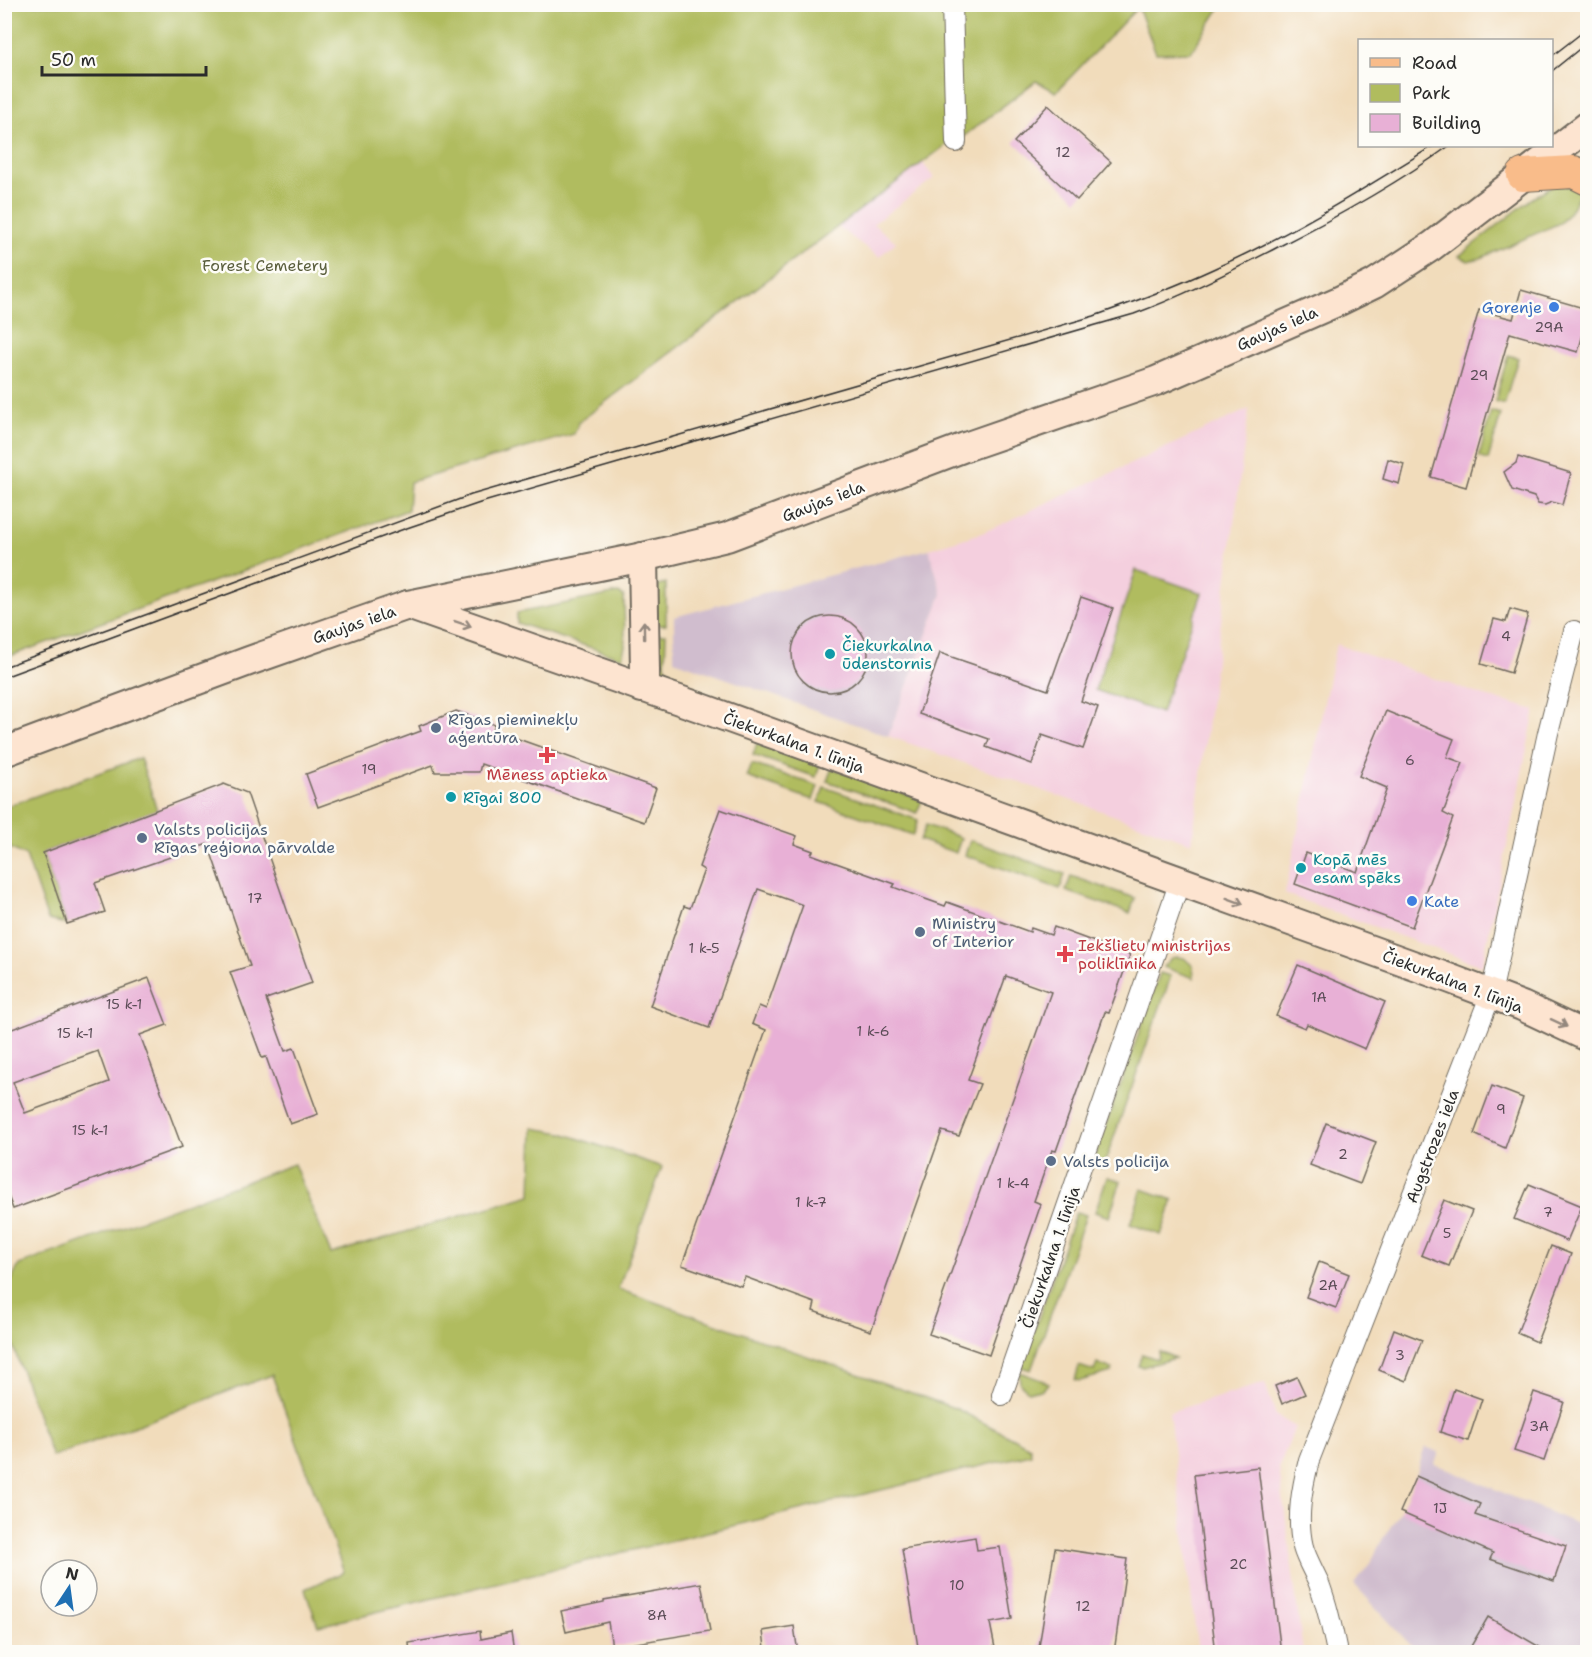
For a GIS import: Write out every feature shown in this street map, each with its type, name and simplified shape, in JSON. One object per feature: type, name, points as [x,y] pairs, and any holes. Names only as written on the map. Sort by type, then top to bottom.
[{"type":"main road","points":[[1523,175],[1574,172],[1587,179]]},
{"type":"street","points":[[952,4],[956,142]]},
{"type":"street","name":"Gaujas iela","points":[[4,752],[408,605],[727,537],[965,447],[1166,377],[1374,284],[1419,255],[1587,126]]},
{"type":"street","points":[[642,688],[645,671],[643,556]]},
{"type":"street","name":"Čiekurkalna 1. līnija","points":[[408,605],[1491,994],[1587,1037]]},
{"type":"street","name":"Augstrozes iela","points":[[1337,1653],[1328,1612],[1303,1546],[1301,1490],[1309,1460],[1491,994],[1548,733],[1574,631]]},
{"type":"street","name":"Čiekurkalna 1. līnija","points":[[1002,1395],[1180,881]]},
{"type":"shaded area","points":[[919,158],[934,178],[873,224],[896,242],[879,257],[831,222]]},
{"type":"shaded area","points":[[1249,409],[1192,843],[888,736],[942,594],[929,549],[982,533]]},
{"type":"shaded area","points":[[929,549],[942,594],[888,736],[674,660],[674,617]]},
{"type":"shaded area","points":[[1336,644],[1478,694],[1535,710],[1482,966],[1285,894]]},
{"type":"shaded area","points":[[1265,1383],[1276,1415],[1295,1427],[1279,1467],[1303,1652],[1198,1652],[1169,1412]]},
{"type":"shaded area","points":[[1425,1447],[1439,1452],[1435,1464],[1587,1528],[1587,1652],[1417,1652],[1354,1584],[1371,1562],[1400,1512],[1416,1476]]},
{"type":"green space","name":"Forest Cemetery","points":[[5,5],[1222,5],[1191,52],[1156,53],[1138,7],[1056,92],[1036,81],[956,142],[946,145],[579,422],[574,434],[410,482],[408,510],[5,658]]},
{"type":"green space","points":[[1554,184],[1583,188],[1569,213],[1560,223],[1481,258],[1468,261],[1459,256],[1531,199]]},
{"type":"green space","points":[[1508,355],[1518,358],[1504,404],[1495,401]]},
{"type":"green space","points":[[1491,411],[1501,414],[1488,460],[1479,457]]},
{"type":"green space","points":[[1136,570],[1202,593],[1161,713],[1095,690]]},
{"type":"green space","points":[[666,583],[666,625],[654,625],[657,586]]},
{"type":"green space","points":[[618,593],[624,596],[625,646],[622,658],[517,623],[517,613]]},
{"type":"green space","points":[[655,634],[666,634],[665,665],[669,671],[665,673],[657,671]]},
{"type":"green space","points":[[757,743],[820,765],[816,777],[753,755]]},
{"type":"green space","points":[[140,758],[157,810],[43,853],[67,924],[48,920],[26,856],[5,847],[5,807]]},
{"type":"green space","points":[[752,764],[818,786],[813,800],[747,777]]},
{"type":"green space","points":[[832,768],[922,800],[917,813],[827,781]]},
{"type":"green space","points":[[824,787],[918,820],[913,835],[819,802]]},
{"type":"green space","points":[[926,825],[961,838],[956,853],[920,840]]},
{"type":"green space","points":[[970,840],[1065,874],[1060,889],[965,855]]},
{"type":"green space","points":[[1071,876],[1135,898],[1130,913],[1066,891]]},
{"type":"green space","points":[[1171,958],[1184,958],[1193,966],[1194,978],[1163,967]]},
{"type":"green space","points":[[1160,973],[1171,976],[1103,1168],[1092,1164]]},
{"type":"green space","points":[[533,1128],[562,1133],[662,1167],[618,1289],[957,1409],[1030,1447],[1031,1454],[318,1626],[305,1589],[344,1572],[272,1375],[52,1457],[5,1323],[5,1294],[19,1265],[294,1164],[331,1254],[531,1195]]},
{"type":"green space","points":[[1107,1177],[1121,1181],[1109,1217],[1095,1212]]},
{"type":"green space","points":[[1142,1189],[1173,1200],[1161,1235],[1130,1224]]},
{"type":"green space","points":[[1076,1212],[1086,1215],[1031,1370],[1021,1367]]},
{"type":"green space","points":[[1159,1351],[1175,1358],[1142,1367],[1138,1366],[1142,1354],[1157,1359]]},
{"type":"green space","points":[[1097,1363],[1112,1369],[1112,1372],[1080,1381],[1075,1380],[1079,1366],[1094,1371]]},
{"type":"green space","points":[[1019,1372],[1049,1383],[1041,1391],[1028,1391],[1020,1384]]},
{"type":"building","points":[[1048,105],[1111,162],[1077,200],[1014,142]]},
{"type":"building","points":[[1521,290],[1587,309],[1587,320],[1578,352],[1510,333],[1466,487],[1431,477],[1479,310],[1513,319]]},
{"type":"building","points":[[1518,457],[1571,473],[1562,505],[1552,502],[1545,505],[1538,504],[1534,497],[1512,490],[1504,472],[1516,463]]},
{"type":"building","points":[[1388,459],[1404,464],[1399,484],[1383,479]]},
{"type":"building","points":[[1081,597],[1113,608],[1081,701],[1098,707],[1083,749],[1042,735],[1032,764],[986,747],[989,739],[919,714],[940,653],[1048,690]]},
{"type":"building","points":[[1510,609],[1528,614],[1511,673],[1481,664],[1494,619],[1506,622]]},
{"type":"building","name":"Čiekurkalna ūdenstornis","points":[[823,616],[837,616],[851,622],[862,633],[868,647],[865,669],[857,681],[837,692],[823,692],[809,686],[798,675],[792,661],[792,647],[798,633],[809,622]]},
{"type":"building","points":[[456,711],[495,725],[493,730],[656,788],[644,822],[481,764],[479,772],[435,772],[433,765],[318,807],[306,774],[421,731],[419,726]]},
{"type":"building","points":[[1386,711],[1454,739],[1447,757],[1463,763],[1443,813],[1453,818],[1412,927],[1295,884],[1306,853],[1357,872],[1387,788],[1359,776]]},
{"type":"building","points":[[224,784],[247,793],[312,983],[266,999],[285,1051],[294,1048],[318,1114],[290,1124],[266,1057],[262,1058],[230,972],[250,966],[208,844],[95,883],[105,912],[67,924],[43,853]]},
{"type":"building","points":[[720,809],[797,836],[794,844],[813,851],[811,854],[895,884],[893,887],[945,906],[947,902],[1030,932],[1031,928],[1051,935],[1054,927],[1130,955],[1109,1013],[1105,1012],[1056,1151],[1052,1150],[1034,1201],[1041,1204],[989,1355],[929,1334],[1051,992],[1006,976],[968,1080],[980,1084],[959,1136],[942,1131],[871,1331],[813,1311],[815,1303],[745,1277],[741,1286],[682,1265],[766,1030],[752,1024],[759,1006],[766,1009],[803,905],[758,889],[709,1028],[650,1006],[684,906],[690,908],[704,870],[699,867]]},
{"type":"building","points":[[1298,965],[1385,1002],[1365,1049],[1307,1024],[1305,1028],[1276,1016]]},
{"type":"building","points":[[149,978],[167,1025],[140,1035],[182,1147],[13,1209],[4,1185],[4,1032]],"holes":[[[98,1051],[109,1082],[25,1113],[13,1082]]]},
{"type":"building","points":[[1492,1086],[1523,1098],[1505,1148],[1474,1134]]},
{"type":"building","points":[[1326,1123],[1376,1142],[1360,1184],[1310,1165]]},
{"type":"building","points":[[1529,1184],[1582,1206],[1567,1241],[1514,1219]]},
{"type":"building","points":[[1444,1200],[1472,1211],[1449,1266],[1421,1255]]},
{"type":"building","points":[[1551,1246],[1571,1254],[1537,1342],[1517,1333]]},
{"type":"building","points":[[1319,1262],[1349,1274],[1336,1308],[1306,1297]]},
{"type":"building","points":[[1394,1329],[1422,1340],[1406,1381],[1379,1370]]},
{"type":"building","points":[[1297,1377],[1305,1394],[1282,1404],[1275,1386]]},
{"type":"building","points":[[1454,1389],[1482,1399],[1468,1441],[1440,1432]]},
{"type":"building","points":[[1534,1392],[1564,1402],[1544,1461],[1514,1451]]},
{"type":"building","points":[[1258,1467],[1281,1653],[1216,1653],[1194,1475]]},
{"type":"building","points":[[1416,1476],[1480,1504],[1475,1515],[1566,1546],[1554,1581],[1490,1559],[1493,1553],[1400,1512]]},
{"type":"building","points":[[975,1537],[977,1550],[1000,1547],[1012,1619],[990,1623],[996,1653],[919,1653],[902,1549]]},
{"type":"building","points":[[1055,1548],[1127,1559],[1114,1653],[1038,1653]]},
{"type":"building","points":[[701,1583],[710,1631],[612,1647],[608,1622],[566,1632],[561,1611],[604,1602],[604,1600]]},
{"type":"building","points":[[1488,1617],[1550,1653],[1467,1653]]},
{"type":"building","points":[[794,1626],[798,1653],[777,1653],[777,1647],[765,1648],[763,1631]]},
{"type":"building","points":[[480,1631],[481,1639],[511,1633],[514,1653],[410,1653],[409,1643]]},
{"type":"tram line","points":[[1553,55],[1588,28]]},
{"type":"tram line","points":[[1553,70],[1588,42]]},
{"type":"tram line","points":[[4,667],[471,495],[1094,316],[1198,276],[1270,242],[1431,147]]},
{"type":"tram line","points":[[4,677],[480,503],[1134,314],[1206,283],[1320,225],[1386,188],[1448,147]]},
{"type":"place","name":"Gorenje","points":[[1554,307]]},
{"type":"place","name":"Čiekurkalna ūdenstornis","points":[[830,654]]},
{"type":"place","name":"Rīgas pieminekļu aģentūra","points":[[436,728]]},
{"type":"place","name":"Mēness aptieka","points":[[547,755]]},
{"type":"place","name":"Rīgai 800","points":[[451,797]]},
{"type":"place","name":"Valsts policijas Rīgas reģiona pārvalde","points":[[142,838]]},
{"type":"place","name":"Kopā mēs esam spēks","points":[[1301,868]]},
{"type":"place","name":"Kate","points":[[1412,901]]},
{"type":"place","name":"Ministry of Interior","points":[[920,932]]},
{"type":"place","name":"Iekšlietu ministrijas poliklīnika","points":[[1065,954]]},
{"type":"place","name":"Valsts policija","points":[[1051,1161]]}]
